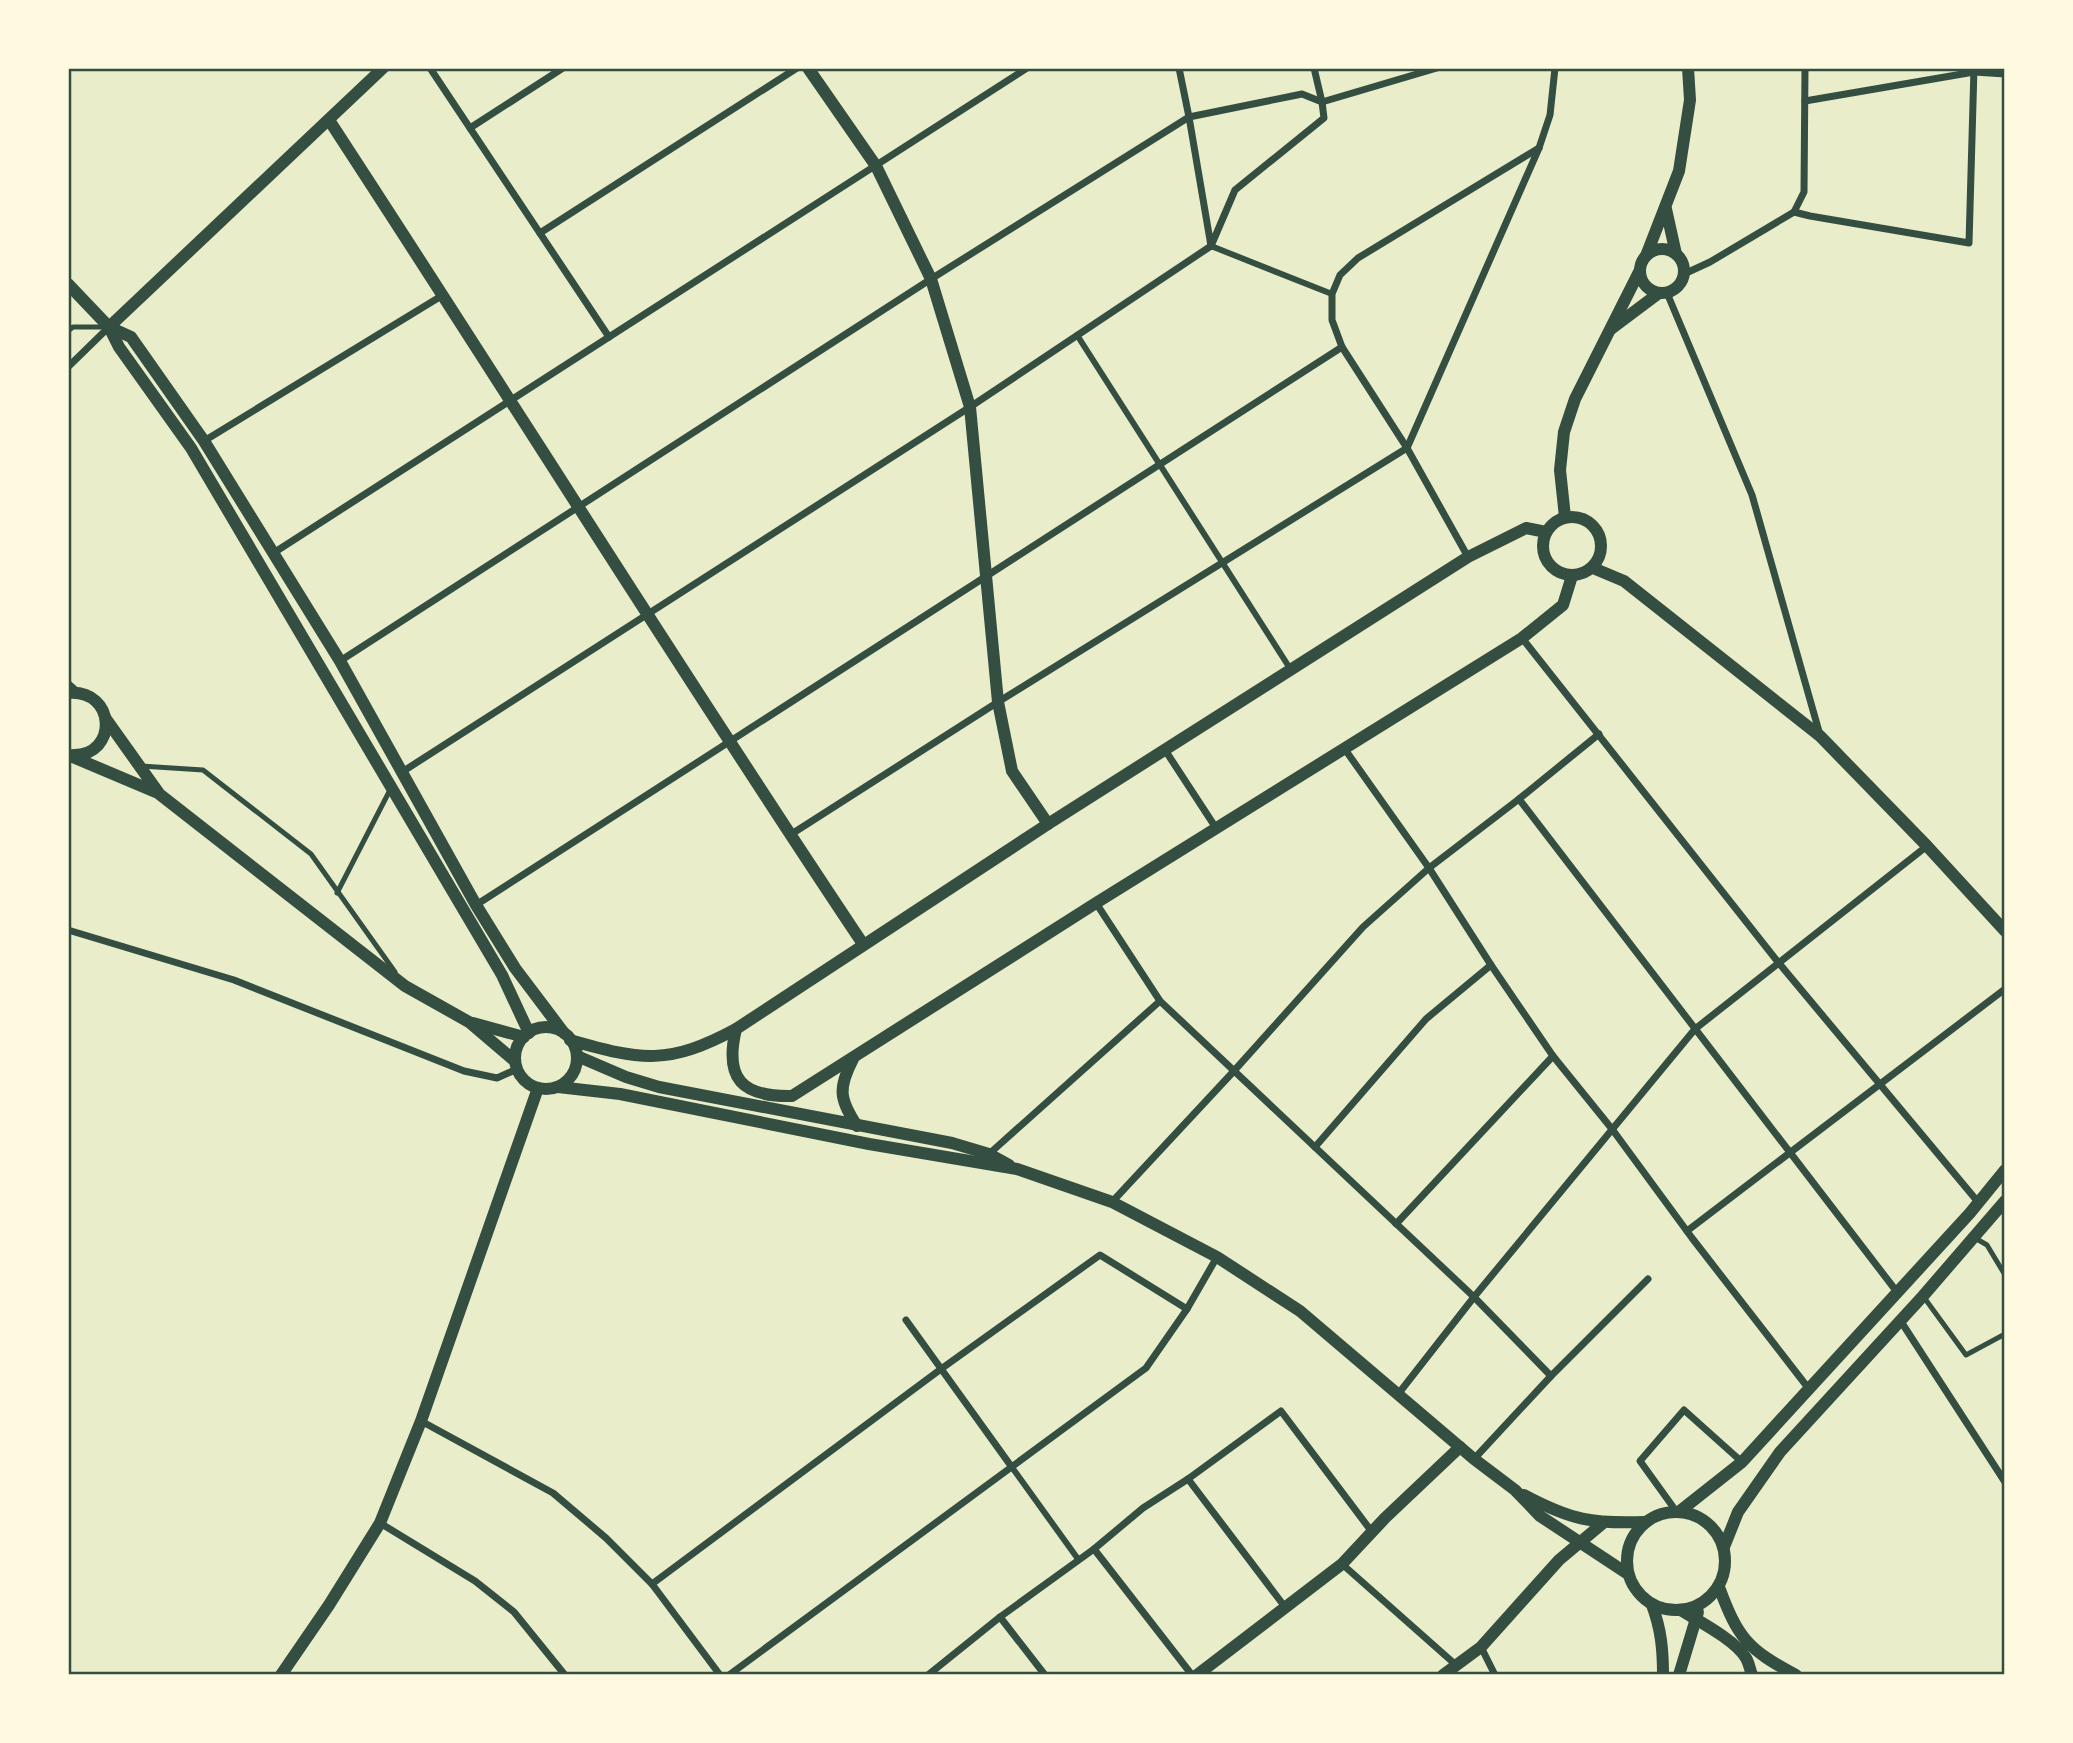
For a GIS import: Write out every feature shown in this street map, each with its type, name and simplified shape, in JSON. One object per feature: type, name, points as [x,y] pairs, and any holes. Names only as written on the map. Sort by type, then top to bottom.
[{"type":"street","points":[[68,366],[383,68]]},
{"type":"street","points":[[430,68],[609,337]]},
{"type":"street","points":[[470,128],[563,68]]},
{"type":"street","points":[[540,233],[797,68]]},
{"type":"street","points":[[808,68],[876,166],[930,279],[970,407],[998,702],[1012,771],[1048,824]]},
{"type":"street","points":[[275,552],[1027,68]]},
{"type":"street","points":[[1179,68],[1211,246]]},
{"type":"street","points":[[402,772],[970,407],[1211,246],[1235,190],[1324,118],[1314,68]]},
{"type":"street","points":[[340,661],[930,279],[1189,117],[1302,94],[1322,102],[1437,68]]},
{"type":"street","points":[[790,835],[998,702],[1407,448],[1539,148],[1550,115],[1555,68]]},
{"type":"street","points":[[1565,517],[1560,470],[1564,432],[1575,398],[1640,270],[1679,172],[1689,100],[1688,68]]},
{"type":"street","points":[[1684,274],[1710,262],[1794,212],[1804,192],[1805,68]]},
{"type":"street","points":[[1805,100],[1974,70],[2005,74]]},
{"type":"street","points":[[1794,212],[1969,243],[1974,70]]},
{"type":"street","points":[[329,120],[512,400],[727,741],[863,944]]},
{"type":"street","points":[[1468,557],[1407,448],[1342,347],[1332,320],[1332,294],[1340,275],[1358,258],[1539,148]]},
{"type":"street","points":[[1611,330],[1663,293],[1678,286],[1684,274],[1684,267],[1676,254],[1666,209]]},
{"type":"street","points":[[1211,246],[1332,294]]},
{"type":"street","points":[[1646,256],[1664,249],[1676,254]]},
{"type":"street","points":[[1640,270],[1643,283],[1663,293],[1752,495],[1820,736]]},
{"type":"street","points":[[68,284],[109,327],[120,347],[191,448],[502,975],[526,1035]]},
{"type":"street","points":[[204,440],[443,295]]},
{"type":"street","points":[[109,327],[131,337],[204,440],[340,661],[476,905],[515,968],[567,1037],[577,1056],[626,1077],[659,1087],[952,1143],[989,1154],[1017,1169],[1112,1202],[1217,1257],[1300,1311],[1474,1459],[1515,1490],[1540,1516],[1628,1574]]},
{"type":"street","points":[[1077,335],[1291,670]]},
{"type":"street","points":[[476,905],[1342,347]]},
{"type":"street","points":[[1565,517],[1582,518],[1597,530],[1602,549],[1592,568],[1572,576],[1554,570],[1544,555],[1543,540],[1546,532],[1565,517]]},
{"type":"street","points":[[469,1022],[526,1035],[547,1027],[567,1037],[626,1055],[650,1057],[677,1054],[706,1045],[736,1029],[1048,824],[1468,557],[1526,528],[1546,532]]},
{"type":"street","points":[[1592,568],[1624,581],[1820,736],[1927,846],[2005,932]]},
{"type":"street","points":[[743,1119],[792,1096],[854,1058],[1096,903],[1522,638],[1563,605],[1572,576]]},
{"type":"street","points":[[1522,638],[1778,962],[1978,1202]]},
{"type":"street","points":[[71,693],[97,701],[106,719],[158,793]]},
{"type":"street","points":[[68,755],[88,753],[97,747],[106,729],[106,719]]},
{"type":"street","points":[[1112,1202],[1363,927],[1429,868],[1599,734]]},
{"type":"street","points":[[1344,748],[1429,868],[1553,1056],[1612,1129],[1809,1389]]},
{"type":"street","points":[[1165,750],[1216,828]]},
{"type":"street","points":[[68,755],[158,793],[405,986],[469,1022],[516,1065],[522,1078],[538,1088],[558,1087],[620,1094],[869,1144],[1017,1169]]},
{"type":"street","points":[[1519,799],[1897,1292]]},
{"type":"street","points":[[1399,1393],[1474,1297],[1695,1029],[1927,846]]},
{"type":"street","points":[[1096,903],[1160,1001],[1474,1297],[1550,1376]]},
{"type":"street","points":[[68,930],[234,980],[464,1071],[497,1078],[516,1065]]},
{"type":"street","points":[[1315,1147],[1426,1019],[1491,965]]},
{"type":"street","points":[[1687,1231],[2005,989]]},
{"type":"street","points":[[989,1154],[1160,1001]]},
{"type":"street","points":[[736,1029],[731,1050],[733,1068],[739,1079],[750,1091],[768,1097],[792,1096]]},
{"type":"street","points":[[516,1065],[517,1048],[526,1035]]},
{"type":"street","points":[[558,1087],[572,1074],[577,1056]]},
{"type":"street","points":[[1395,1224],[1553,1056]]},
{"type":"street","points":[[854,1058],[844,1077],[841,1095],[857,1126]]},
{"type":"street","points":[[281,1675],[329,1605],[380,1522],[421,1421],[538,1088]]},
{"type":"street","points":[[1678,1511],[1742,1462],[2005,1170]]},
{"type":"street","points":[[1724,1547],[1738,1511],[1780,1452],[1923,1296],[2005,1201]]},
{"type":"street","points":[[652,1584],[941,1369],[1100,1255],[1187,1309]]},
{"type":"street","points":[[729,1675],[1146,1368],[1187,1309],[1217,1257]]},
{"type":"street","points":[[1474,1459],[1550,1376],[1648,1279]]},
{"type":"street","points":[[906,1320],[1078,1559]]},
{"type":"street","points":[[1900,1320],[2005,1482]]},
{"type":"street","points":[[929,1675],[1000,1618],[1094,1549],[1143,1508],[1188,1479],[1281,1410],[1372,1532]]},
{"type":"street","points":[[1678,1511],[1640,1461],[1684,1410],[1742,1462]]},
{"type":"street","points":[[421,1421],[553,1493],[606,1538],[652,1584],[720,1675]]},
{"type":"street","points":[[1197,1675],[1342,1564],[1460,1447]]},
{"type":"street","points":[[1188,1479],[1285,1607]]},
{"type":"street","points":[[1515,1490],[1559,1513],[1602,1524],[1645,1522]]},
{"type":"street","points":[[1652,1605],[1666,1610],[1682,1611],[1701,1604],[1719,1587],[1726,1560],[1724,1547],[1717,1533],[1707,1522],[1695,1515],[1678,1511],[1664,1513],[1645,1522],[1629,1545],[1626,1560],[1628,1574],[1633,1586],[1652,1605],[1660,1625],[1663,1675]]},
{"type":"street","points":[[380,1522],[475,1581],[514,1612],[565,1675]]},
{"type":"street","points":[[1443,1675],[1481,1647],[1559,1560],[1602,1524]]},
{"type":"street","points":[[1094,1549],[1192,1675]]},
{"type":"street","points":[[1342,1564],[1455,1665]]},
{"type":"street","points":[[1719,1587],[1733,1626],[1753,1649],[1796,1675]]},
{"type":"street","points":[[1679,1675],[1701,1604]]},
{"type":"street","points":[[1682,1611],[1726,1639],[1746,1658],[1752,1675]]},
{"type":"street","points":[[1000,1618],[1045,1675]]},
{"type":"street","points":[[1481,1647],[1495,1675]]},
{"type":"lane","points":[[68,331],[73,327],[109,327]]},
{"type":"lane","points":[[68,682],[71,693]]},
{"type":"lane","points":[[140,766],[203,770],[311,854],[405,986]]},
{"type":"lane","points":[[337,893],[391,788]]},
{"type":"lane","points":[[1974,1237],[1987,1245],[2005,1275]]},
{"type":"lane","points":[[1923,1296],[1966,1355],[2005,1334]]}]
